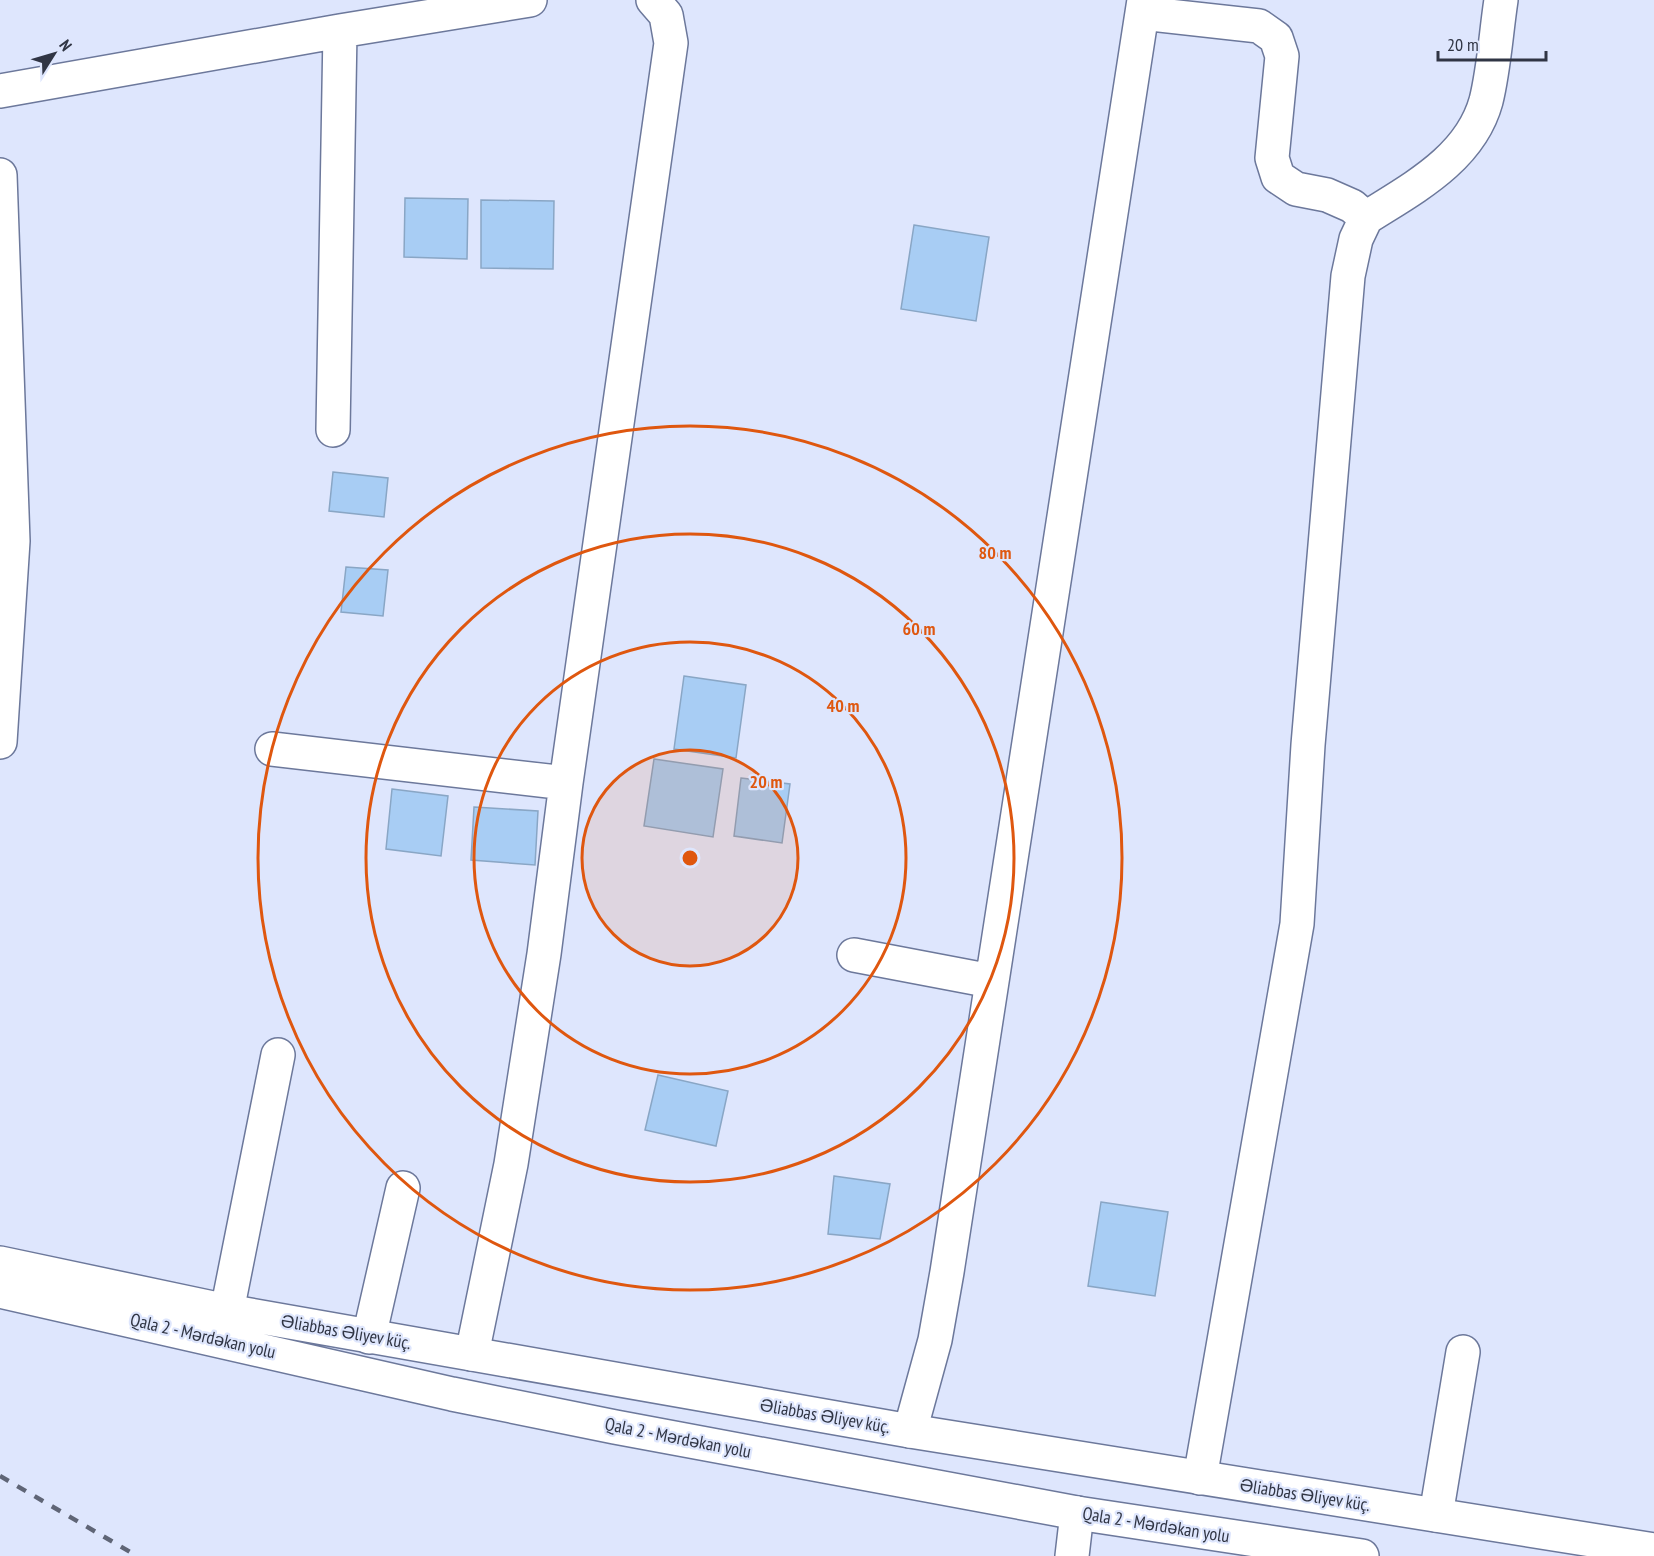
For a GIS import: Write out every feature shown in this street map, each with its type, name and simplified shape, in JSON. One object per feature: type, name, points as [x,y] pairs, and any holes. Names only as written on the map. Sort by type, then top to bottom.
[{"type":"street","points":[[0,91],[530,0]]},
{"type":"street","points":[[472,1353],[511,1164],[544,954],[670,43],[666,15],[653,0]]},
{"type":"street","points":[[1200,1478],[1297,924],[1309,733],[1348,276],[1356,239],[1366,218],[1448,163],[1474,129],[1486,101],[1501,0]]},
{"type":"street","points":[[910,1431],[935,1341],[1143,7],[1259,26],[1276,38],[1282,56],[1272,158],[1278,177],[1296,189],[1327,195],[1352,206],[1366,218]]},
{"type":"street","points":[[333,430],[340,31]]},
{"type":"street","points":[[0,175],[13,541],[0,742]]},
{"type":"street","points":[[272,749],[566,783]]},
{"type":"street","points":[[854,956],[991,981]]},
{"type":"street","points":[[227,1311],[278,1055]]},
{"type":"street","points":[[369,1337],[403,1188]]},
{"type":"street","name":"Əliabbas Əliyev küç.","points":[[0,1263],[227,1311],[910,1431],[1654,1550]]},
{"type":"street","name":"Qala 2 - Mərdəkan yolu","points":[[0,1291],[452,1394],[1263,1549],[1362,1556]]},
{"type":"street","points":[[1436,1515],[1463,1352]]},
{"type":"street","points":[[1072,1556],[1077,1513]]},
{"type":"building","points":[[405,198],[468,199],[467,259],[404,257]]},
{"type":"building","points":[[481,200],[554,201],[553,269],[481,268]]},
{"type":"building","points":[[914,225],[989,237],[976,321],[901,309]]},
{"type":"building","points":[[333,472],[388,478],[384,517],[329,511]]},
{"type":"building","points":[[346,567],[388,570],[383,616],[341,612]]},
{"type":"building","points":[[684,676],[746,685],[736,758],[674,749]]},
{"type":"building","points":[[654,759],[723,769],[713,837],[644,826]]},
{"type":"building","points":[[741,778],[790,784],[782,843],[734,836]]},
{"type":"building","points":[[392,789],[448,796],[441,856],[386,849]]},
{"type":"building","points":[[474,807],[538,811],[535,865],[471,860]]},
{"type":"building","points":[[658,1075],[728,1091],[716,1146],[645,1130]]},
{"type":"building","points":[[834,1176],[890,1184],[880,1239],[828,1234]]},
{"type":"building","points":[[1101,1202],[1168,1212],[1155,1296],[1088,1286]]},
{"type":"railway","points":[[0,1476],[137,1556]]}]
